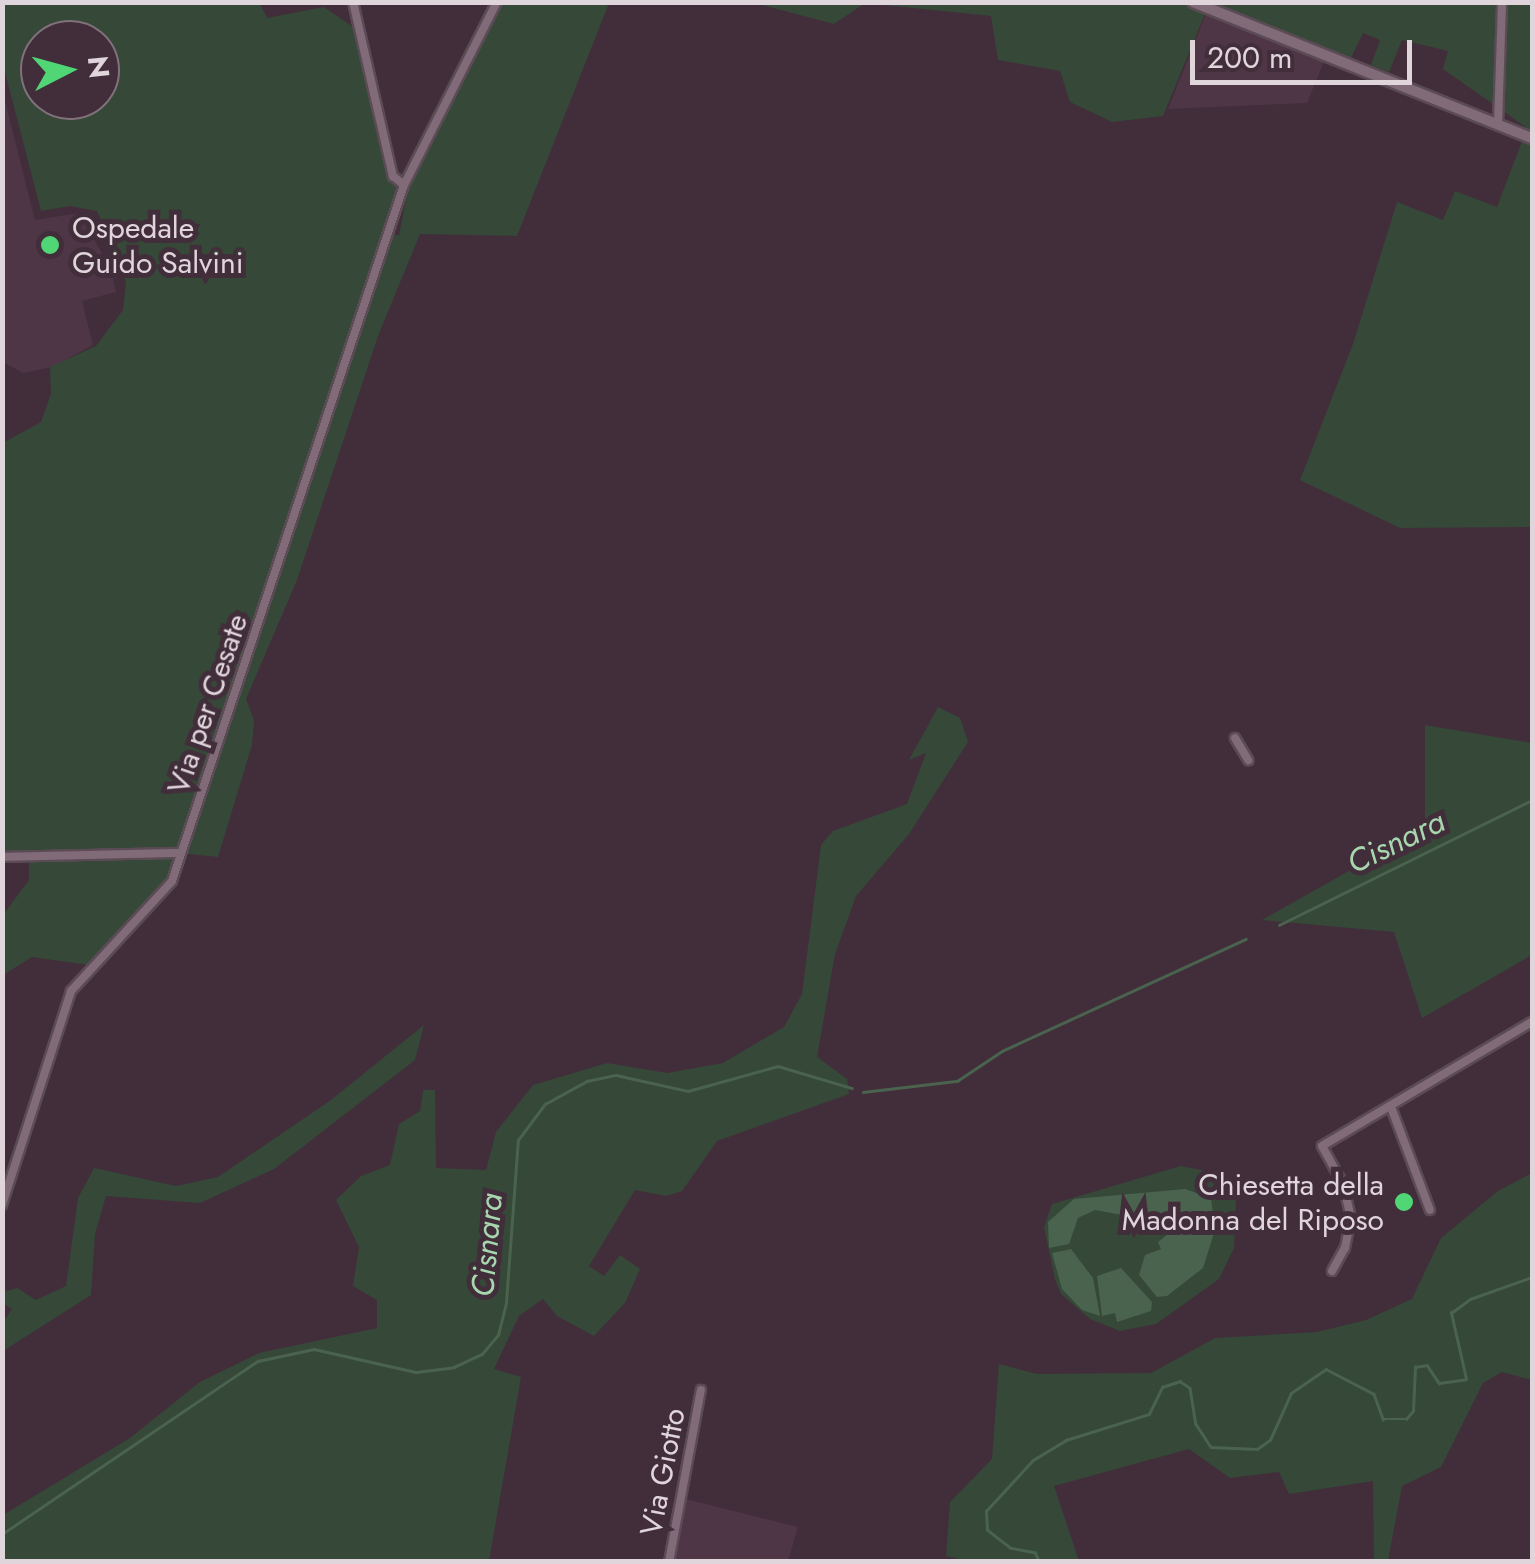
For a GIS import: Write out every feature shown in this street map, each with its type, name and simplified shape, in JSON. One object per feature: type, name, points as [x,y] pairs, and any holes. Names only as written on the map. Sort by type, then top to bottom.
[{"type":"street","points":[[353,2],[394,176],[404,185]]},
{"type":"street","name":"Via per Cesate","points":[[2,1206],[71,991],[172,882],[404,185],[497,2]]},
{"type":"street","points":[[1193,2],[1532,138]]},
{"type":"street","points":[[1498,124],[1502,2]]},
{"type":"street","points":[[1235,738],[1248,760]]},
{"type":"street","points":[[2,857],[180,853]]},
{"type":"street","points":[[1332,1272],[1346,1248],[1350,1218],[1343,1184],[1322,1146],[1532,1022]]},
{"type":"street","points":[[1391,1106],[1430,1210]]},
{"type":"street","name":"Via Giotto","points":[[670,1562],[702,1390]]},
{"type":"shaded area","points":[[259,2],[267,18],[324,7],[353,27],[386,169],[399,187],[387,234],[399,235],[409,185],[501,3],[609,3],[517,236],[420,234],[378,336],[297,580],[246,699],[254,720],[252,745],[218,857],[180,853],[172,881],[89,965],[32,957],[3,975],[3,915],[29,880],[29,862],[3,862],[3,443],[41,422],[51,394],[50,367],[96,346],[123,310],[126,282],[97,211],[70,206],[41,211],[3,64],[2,3]]},
{"type":"shaded area","points":[[754,3],[865,3],[834,24]]},
{"type":"shaded area","points":[[865,3],[1532,3],[1532,527],[1400,528],[1300,480],[1353,344],[1397,202],[1443,220],[1455,191],[1497,207],[1527,128],[1443,69],[1448,51],[1402,40],[1389,72],[1371,65],[1380,40],[1363,33],[1350,60],[1209,4],[1163,116],[1112,122],[1070,102],[1060,71],[998,60],[991,16]]},
{"type":"shaded area","points":[[1206,14],[1324,62],[1307,103],[1168,109]]},
{"type":"shaded area","name":"Ospedale Guido Salvini","points":[[2,88],[35,220],[79,213],[111,269],[116,292],[82,301],[93,345],[52,367],[23,373],[3,362]]},
{"type":"shaded area","points":[[938,707],[960,718],[968,742],[909,834],[856,896],[835,954],[817,1057],[847,1079],[849,1094],[717,1141],[682,1191],[666,1196],[635,1190],[589,1266],[604,1276],[620,1255],[640,1269],[625,1303],[594,1336],[557,1316],[543,1299],[519,1316],[494,1369],[521,1377],[489,1561],[3,1561],[3,1515],[130,1438],[200,1382],[259,1353],[377,1328],[377,1300],[353,1286],[359,1247],[336,1200],[361,1176],[390,1165],[399,1124],[420,1111],[423,1090],[435,1090],[436,1168],[486,1170],[496,1132],[533,1085],[607,1063],[667,1073],[723,1063],[784,1027],[802,994],[821,845],[833,831],[907,804],[926,753],[909,760]]},
{"type":"shaded area","points":[[1425,725],[1532,743],[1532,955],[1422,1018],[1394,932],[1262,920],[1425,828]]},
{"type":"shaded area","points":[[424,1025],[415,1060],[274,1169],[200,1203],[106,1196],[95,1234],[91,1295],[3,1351],[3,1322],[12,1309],[3,1303],[3,1292],[17,1288],[36,1300],[66,1286],[78,1198],[94,1168],[176,1186],[218,1177],[331,1100]]},
{"type":"shaded area","points":[[1181,1166],[1211,1172],[1236,1199],[1234,1248],[1219,1279],[1156,1324],[1120,1331],[1090,1319],[1061,1294],[1055,1279],[1044,1227],[1052,1204]]},
{"type":"shaded area","points":[[1532,1173],[1532,1380],[1502,1372],[1483,1383],[1441,1467],[1402,1486],[1388,1561],[1374,1561],[1373,1481],[1289,1494],[1279,1472],[1230,1478],[1189,1449],[1054,1486],[1079,1561],[968,1561],[946,1556],[950,1502],[992,1459],[999,1364],[1037,1374],[1151,1373],[1215,1338],[1317,1332],[1366,1320],[1412,1299],[1441,1238],[1498,1191]]},
{"type":"shaded area","points":[[1185,1189],[1211,1198],[1215,1230],[1203,1268],[1167,1296],[1157,1297],[1139,1275],[1145,1255],[1161,1249],[1158,1242],[1181,1224],[1177,1218],[1155,1221],[1095,1210],[1078,1218],[1069,1244],[1049,1248],[1048,1222],[1074,1199]]},
{"type":"shaded area","points":[[1071,1249],[1093,1278],[1100,1316],[1082,1310],[1062,1289],[1052,1253]]},
{"type":"shaded area","points":[[1121,1268],[1152,1302],[1151,1311],[1117,1322],[1115,1313],[1102,1316],[1097,1276]]},
{"type":"shaded area","points":[[686,1499],[798,1527],[788,1561],[675,1561]]},
{"type":"waterway","name":"Cisnara","points":[[1279,925],[1532,800]]},
{"type":"waterway","name":"Cisnara","points":[[863,1092],[957,1081],[1002,1051],[1246,939]]},
{"type":"waterway","name":"Cisnara","points":[[2,1534],[258,1361],[314,1349],[416,1372],[454,1367],[482,1354],[498,1335],[506,1302],[518,1140],[545,1104],[587,1081],[616,1075],[688,1091],[778,1066],[852,1088]]},
{"type":"waterway","points":[[1039,1562],[1035,1553],[1010,1548],[987,1530],[986,1511],[1033,1460],[1066,1440],[1149,1414],[1162,1387],[1180,1381],[1190,1388],[1196,1424],[1211,1447],[1257,1449],[1270,1440],[1291,1393],[1326,1369],[1374,1394],[1383,1419],[1406,1419],[1413,1411],[1415,1367],[1427,1365],[1439,1383],[1466,1379],[1451,1313],[1470,1299],[1532,1277]]},
{"type":"place","name":"Ospedale Guido Salvini","points":[[50,245]]},
{"type":"place","name":"Chiesetta della Madonna del Riposo","points":[[1404,1202]]}]
